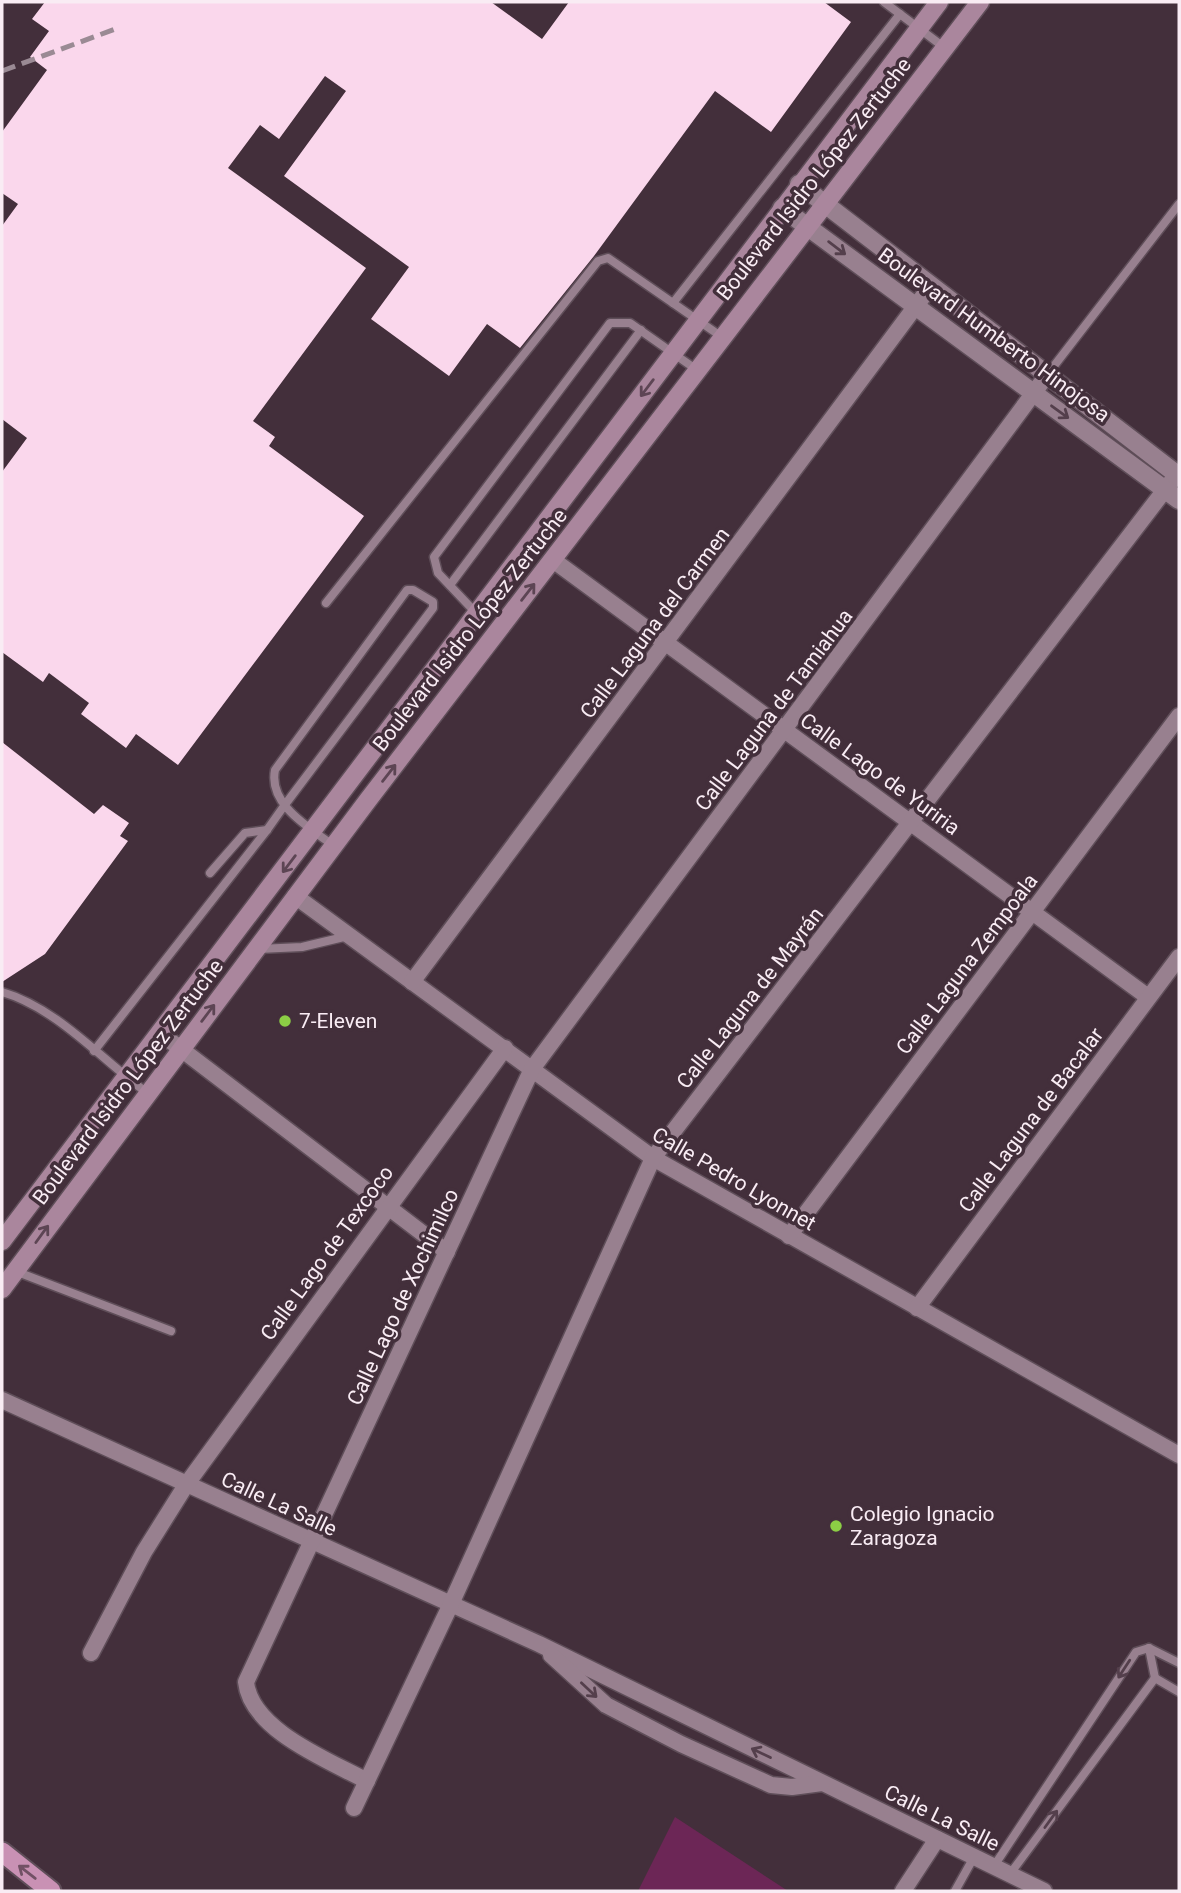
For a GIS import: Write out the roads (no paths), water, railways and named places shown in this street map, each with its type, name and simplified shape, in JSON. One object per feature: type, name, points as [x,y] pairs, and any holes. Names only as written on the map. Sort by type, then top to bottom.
[{"type":"highway","points":[[2,1852],[51,1891]]},
{"type":"main road","name":"Boulevard Isidro López Zertuche","points":[[2,1241],[939,2]]},
{"type":"main road","name":"Boulevard Isidro López Zertuche","points":[[2,1289],[146,1092],[824,202],[980,2]]},
{"type":"main road","points":[[348,785],[368,800]]},
{"type":"street","name":"Boulevard Humberto Hinojosa","points":[[799,184],[930,288],[1178,475]]},
{"type":"street","name":"Boulevard Humberto Hinojosa","points":[[782,208],[1172,495]]},
{"type":"street","name":"Calle Laguna del Carmen","points":[[412,982],[930,288]]},
{"type":"street","name":"Calle Laguna de Tamiahua","points":[[532,1069],[1047,375]]},
{"type":"street","name":"Calle Laguna de Mayrán","points":[[354,1808],[451,1604],[653,1158],[911,822],[1172,495],[1178,475]]},
{"type":"street","name":"Calle Lago de Yuriria","points":[[553,560],[1148,997]]},
{"type":"street","name":"Calle Laguna Zempoala","points":[[789,1236],[1179,716]]},
{"type":"street","name":"Calle Pedro Lyonnet","points":[[295,896],[653,1158],[1179,1455]]},
{"type":"street","name":"Calle Laguna de Bacalar","points":[[917,1308],[1179,957]]},
{"type":"street","points":[[160,1033],[447,1252]]},
{"type":"street","name":"Calle Lago de Texcoco","points":[[91,1653],[144,1552],[186,1485],[387,1206],[505,1048]]},
{"type":"street","name":"Calle Lago de Xochimilco","points":[[367,1780],[297,1744],[258,1712],[247,1696],[246,1682],[532,1069]]},
{"type":"street","name":"Calle La Salle","points":[[2,1400],[539,1644],[1044,1891]]},
{"type":"street","name":"Calle La Salle","points":[[539,1644],[606,1705],[668,1738],[771,1785],[792,1787],[822,1783]]},
{"type":"street","points":[[903,1891],[936,1839]]},
{"type":"lane","points":[[884,2],[945,48]]},
{"type":"lane","points":[[673,303],[900,14]]},
{"type":"lane","points":[[1047,375],[1179,204]]},
{"type":"lane","points":[[326,603],[598,261],[608,258],[722,337]]},
{"type":"lane","points":[[477,614],[435,567],[434,556],[610,323],[623,321],[641,330],[696,370]]},
{"type":"lane","points":[[450,585],[641,330]]},
{"type":"lane","points":[[94,1051],[267,830],[284,806],[433,608],[433,602],[411,590],[407,590],[275,770],[274,785],[284,806],[334,846]]},
{"type":"lane","points":[[211,873],[245,833],[267,830]]},
{"type":"lane","points":[[256,949],[302,947],[348,936]]},
{"type":"lane","points":[[2,992],[37,1008],[146,1092]]},
{"type":"lane","points":[[15,1271],[172,1331]]},
{"type":"lane","points":[[994,1866],[1136,1652],[1149,1648],[1179,1663]]},
{"type":"lane","points":[[1010,1874],[1155,1678],[1149,1648]]},
{"type":"lane","points":[[1155,1678],[1179,1692]]},
{"type":"lane","points":[[956,1891],[974,1857]]},
{"type":"railway","points":[[2,71],[118,28]]},
{"type":"place","name":"7-Eleven","points":[[285,1021]]},
{"type":"place","name":"Colegio Ignacio Zaragoza","points":[[836,1526]]}]
